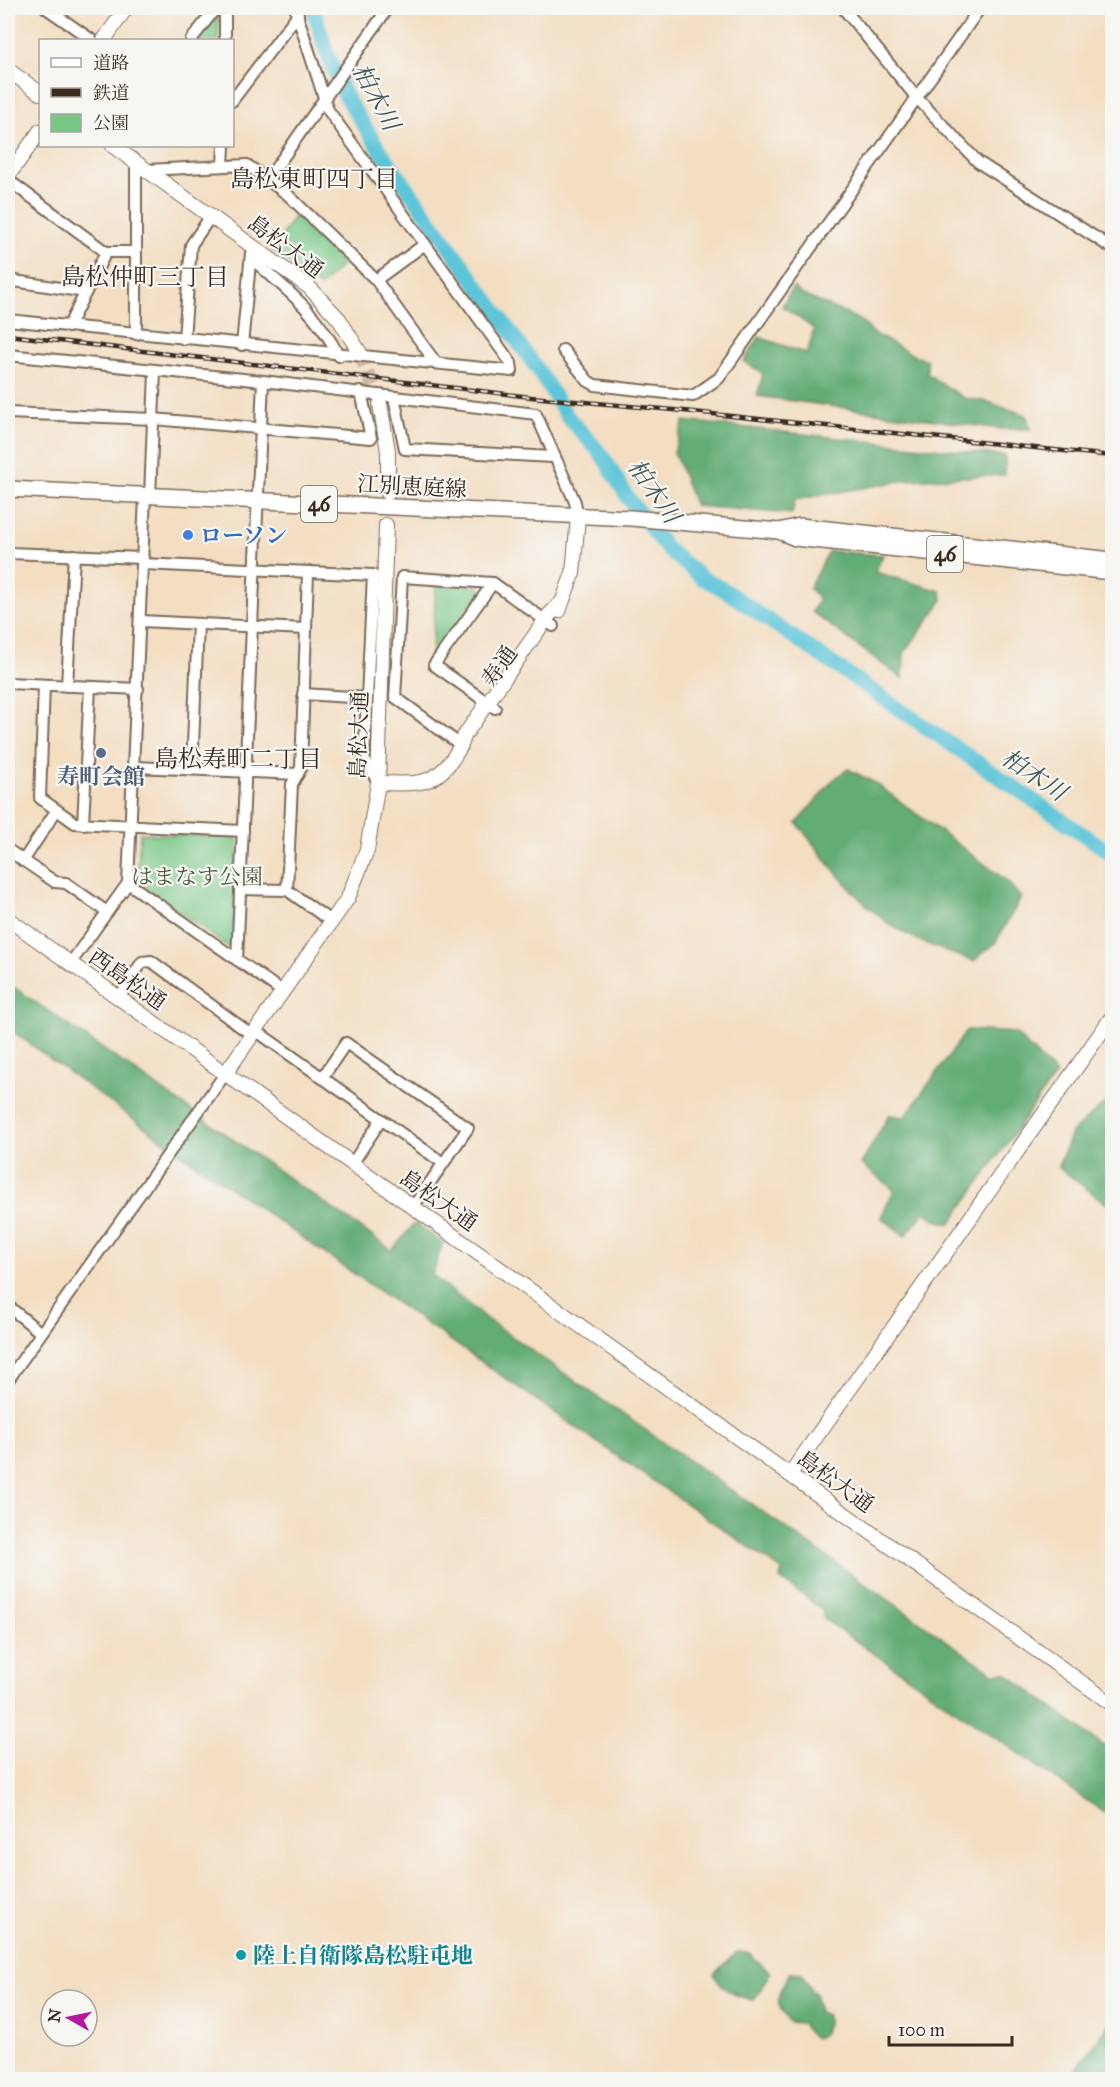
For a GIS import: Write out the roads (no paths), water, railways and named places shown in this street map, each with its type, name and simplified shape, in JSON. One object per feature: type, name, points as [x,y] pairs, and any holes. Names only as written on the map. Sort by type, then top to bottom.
[{"type":"main road","name":"江別恵庭線","points":[[8,489],[631,518],[779,531],[795,538],[1113,572]]},
{"type":"main road","name":"江別恵庭線","points":[[779,531],[800,526],[1113,560]]},
{"type":"street","points":[[46,8],[91,39]]},
{"type":"street","points":[[105,39],[126,8]]},
{"type":"street","points":[[192,39],[216,8]]},
{"type":"street","points":[[225,8],[225,39]]},
{"type":"street","points":[[268,179],[388,8]]},
{"type":"street","points":[[843,8],[917,98],[978,162],[1113,248]]},
{"type":"street","points":[[562,350],[588,381],[595,385],[693,396],[719,378],[980,8]]},
{"type":"street","points":[[8,320],[339,356],[512,371],[511,363],[328,110],[327,93],[296,11]]},
{"type":"street","points":[[234,98],[296,11]]},
{"type":"street","points":[[8,70],[39,92]]},
{"type":"street","points":[[39,132],[8,178],[106,252],[136,252]]},
{"type":"street","name":"島松大通","points":[[115,147],[211,216],[251,252],[328,304],[360,353]]},
{"type":"street","points":[[223,164],[224,147]]},
{"type":"street","points":[[135,334],[136,252],[141,166],[247,165],[268,179],[376,280],[436,363]]},
{"type":"street","points":[[184,339],[191,245],[211,216]]},
{"type":"street","points":[[376,280],[425,244]]},
{"type":"street","points":[[68,327],[106,252]]},
{"type":"street","points":[[242,345],[251,252]]},
{"type":"street","points":[[251,252],[324,327],[339,356]]},
{"type":"street","points":[[8,280],[86,292]]},
{"type":"street","points":[[8,355],[263,381],[536,414],[553,457],[575,502],[578,517]]},
{"type":"street","points":[[70,964],[128,883],[143,561],[155,371]]},
{"type":"street","points":[[237,960],[263,381]]},
{"type":"street","points":[[8,413],[153,419],[371,438],[361,392]]},
{"type":"street","points":[[394,397],[405,449],[553,457]]},
{"type":"street","points":[[380,404],[388,451],[387,493]]},
{"type":"street","name":"寿通","points":[[378,783],[410,783],[435,779],[462,746],[472,741],[491,706],[561,603],[573,573],[578,517]]},
{"type":"street","name":"島松大通","points":[[386,525],[378,783],[374,819],[364,860],[356,884],[332,922],[225,1074],[1113,1704]]},
{"type":"street","points":[[8,553],[74,555],[255,571],[373,575],[364,759],[378,783]]},
{"type":"street","points":[[68,686],[74,555]]},
{"type":"street","points":[[287,890],[292,784],[301,768],[308,573]]},
{"type":"street","points":[[462,746],[395,697],[402,577],[493,583],[549,623]]},
{"type":"street","points":[[491,706],[434,665],[493,583]]},
{"type":"street","points":[[141,621],[306,629]]},
{"type":"street","points":[[192,769],[198,624]]},
{"type":"street","points":[[8,683],[138,689]]},
{"type":"street","points":[[44,685],[40,798],[56,811],[75,823],[83,824],[243,831]]},
{"type":"street","points":[[83,824],[90,687]]},
{"type":"street","points":[[303,694],[367,698]]},
{"type":"street","points":[[135,767],[298,774]]},
{"type":"street","points":[[23,861],[56,811]]},
{"type":"street","points":[[8,850],[55,882],[66,883],[107,912]]},
{"type":"street","points":[[128,883],[283,992]]},
{"type":"street","points":[[240,889],[287,890],[332,922]]},
{"type":"street","name":"西島松通","points":[[8,919],[225,1074]]},
{"type":"street","points":[[118,998],[142,962],[151,961],[443,1163]]},
{"type":"street","points":[[790,1474],[1113,1017]]},
{"type":"street","points":[[322,1078],[346,1043],[468,1128],[412,1207]]},
{"type":"street","points":[[8,1380],[225,1074]]},
{"type":"street","points":[[352,1164],[381,1120]]},
{"type":"street","points":[[8,1306],[41,1333]]},
{"type":"waterway","name":"柏木川","points":[[313,8],[327,53],[345,96],[378,147],[540,373],[567,416],[602,455],[628,498],[667,549],[702,578],[723,589],[1112,854]]},
{"type":"tunnel","points":[[360,353],[380,404]]},
{"type":"railway","points":[[8,335],[531,397],[1112,456]]},
{"type":"place","name":"ローソン","points":[[188,535]]},
{"type":"place","name":"寿町会館","points":[[101,753]]},
{"type":"place","name":"陸上自衛隊島松駐屯地","points":[[241,1955]]},
{"type":"district","name":"島松東町四丁目","points":[[314,179]]},
{"type":"district","name":"島松仲町三丁目","points":[[145,277]]},
{"type":"district","name":"島松寿町二丁目","points":[[238,759]]},
{"type":"park label","name":"はまなす公園","points":[[197,876]]}]
